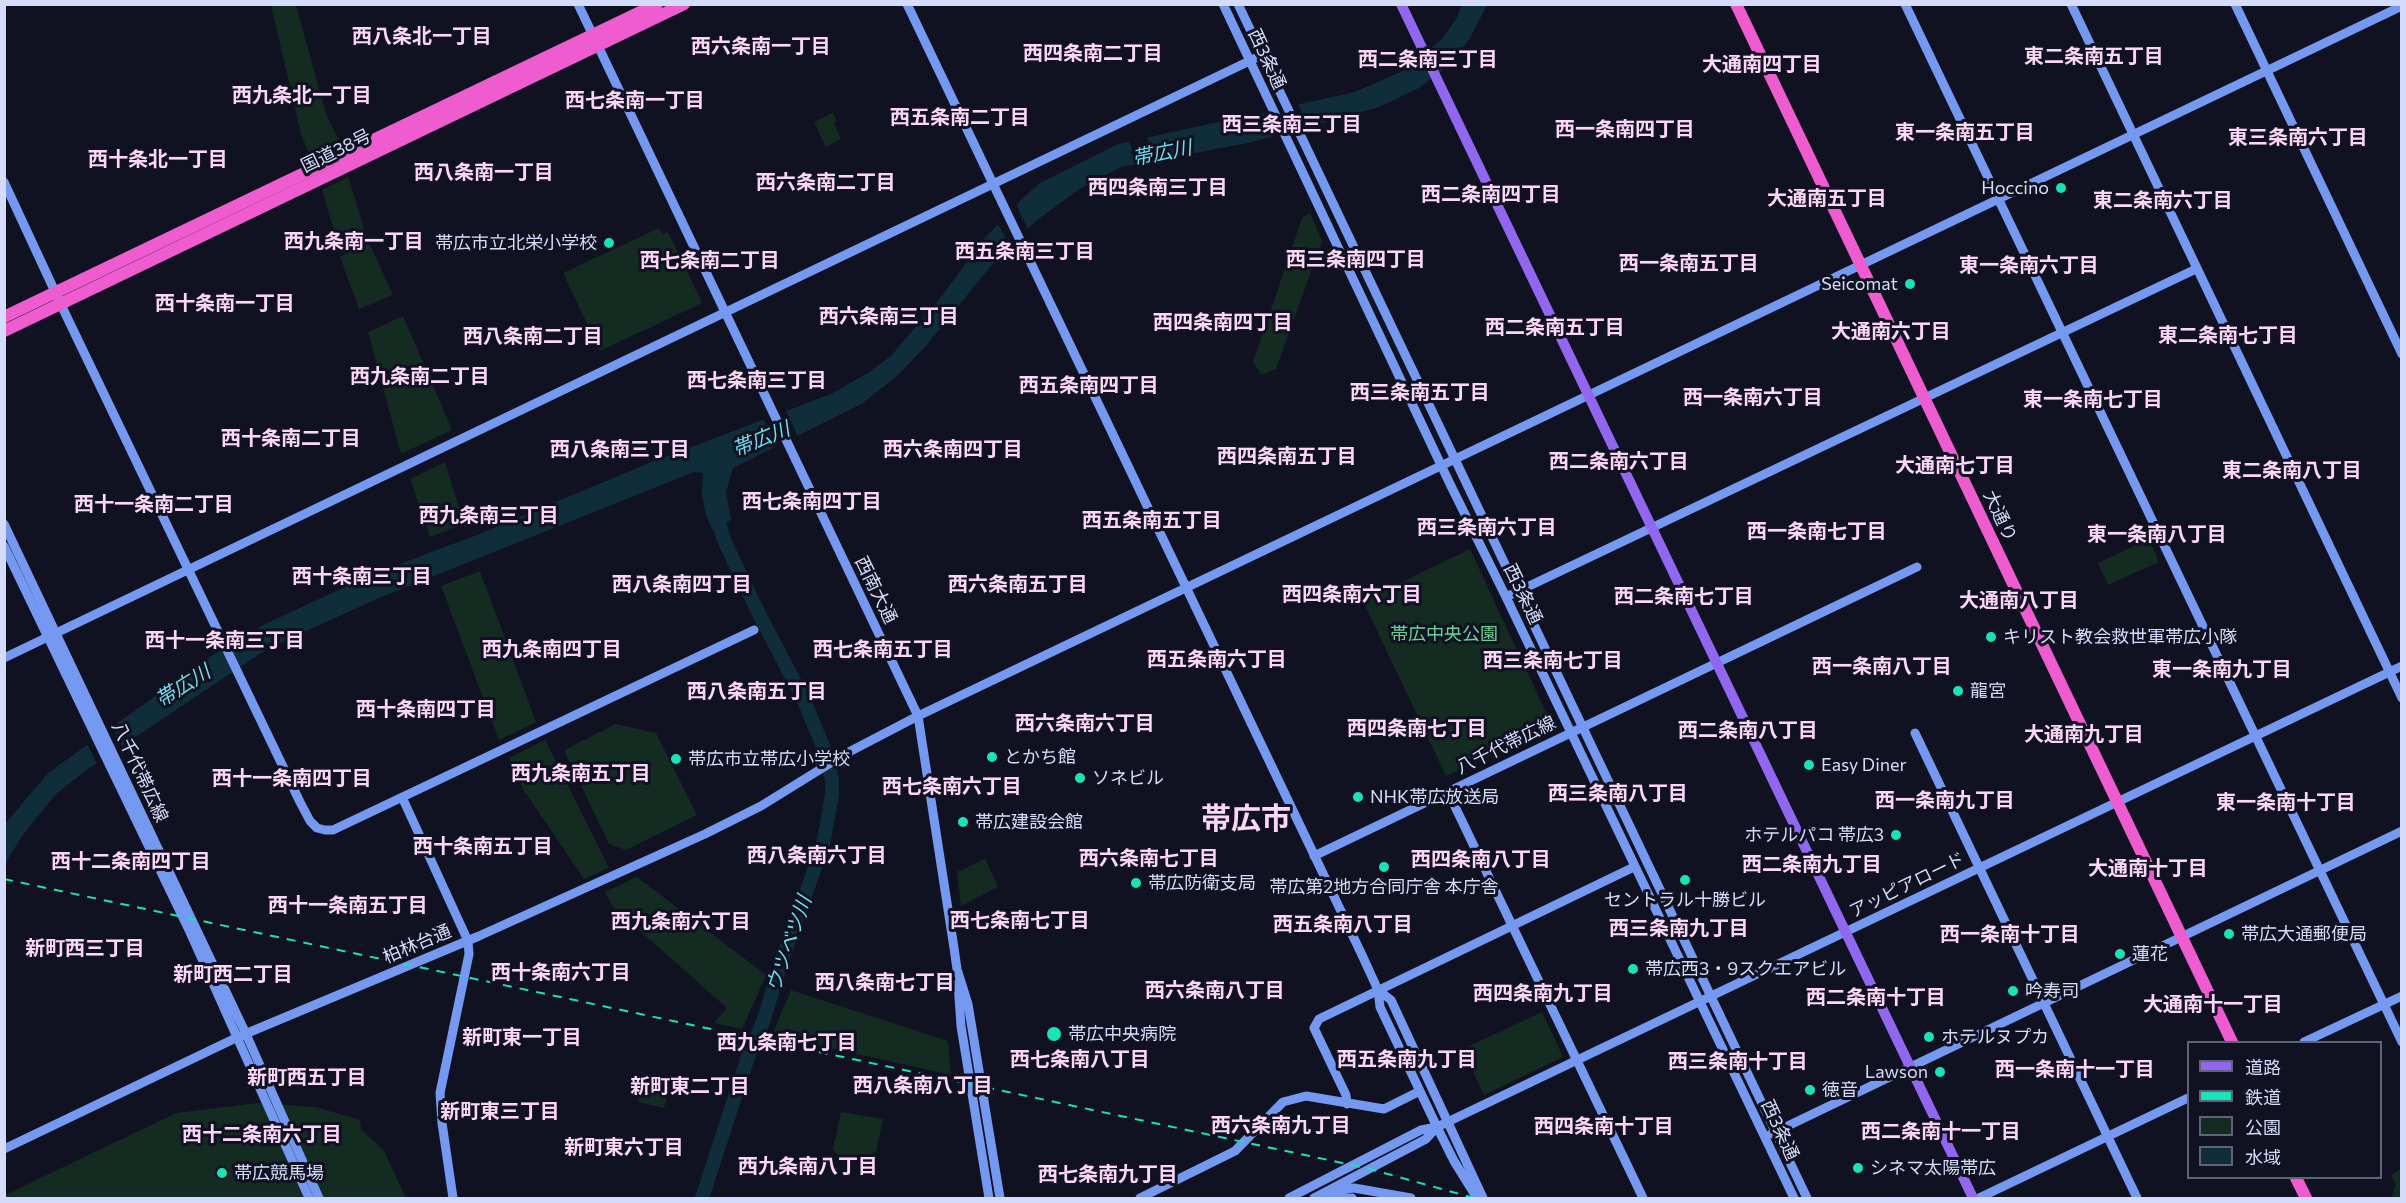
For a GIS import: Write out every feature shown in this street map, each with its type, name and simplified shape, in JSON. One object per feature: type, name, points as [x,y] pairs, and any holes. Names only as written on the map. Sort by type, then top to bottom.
[{"type":"highway","name":"国道38号","points":[[595,40],[657,4]]},
{"type":"highway","name":"国道38号","points":[[4,331],[58,298],[595,40],[684,4]]},
{"type":"highway","name":"大通り","points":[[1736,4],[2232,1041]]},
{"type":"highway","name":"国道38号","points":[[4,316],[58,298]]},
{"type":"highway","points":[[2296,1179],[2306,1198]]},
{"type":"main road","points":[[1401,4],[1973,1198]]},
{"type":"street","name":"西南大通","points":[[578,4],[918,716],[957,969],[961,1026],[989,1198]]},
{"type":"street","points":[[907,4],[1378,990],[1380,1007],[1437,1127],[1454,1161],[1477,1198]]},
{"type":"street","name":"西3条通","points":[[1223,4],[1441,465],[1794,1198]]},
{"type":"street","name":"西3条通","points":[[1238,4],[1520,591],[1807,1198]]},
{"type":"street","points":[[1905,4],[2402,1042]]},
{"type":"street","points":[[2071,4],[2402,698]]},
{"type":"street","points":[[2235,4],[2402,354]]},
{"type":"street","name":"柏林台通","points":[[4,1149],[242,1035],[468,941],[705,834],[761,806],[837,758],[918,716],[2401,6]]},
{"type":"street","points":[[4,658],[1262,55]]},
{"type":"street","points":[[4,182],[300,802],[310,821],[317,828],[333,830],[754,630]]},
{"type":"street","points":[[1506,597],[2196,269]]},
{"type":"street","name":"八千代帯広線","points":[[4,524],[52,636],[319,1198]]},
{"type":"street","name":"八千代帯広線","points":[[4,546],[52,636]]},
{"type":"street","name":"八千代帯広線","points":[[1314,856],[1917,567]]},
{"type":"street","name":"アッピアロード","points":[[1437,1127],[2402,666]]},
{"type":"street","points":[[1915,734],[2137,1198]]},
{"type":"street","points":[[1448,792],[1643,1198]]},
{"type":"street","points":[[402,798],[468,941],[469,954],[440,1093],[453,1198]]},
{"type":"street","points":[[1765,1136],[2402,831]]},
{"type":"street","points":[[1347,1104],[1346,1095],[1314,1028],[1319,1019],[1635,867]]},
{"type":"street","name":"西南大通","points":[[957,969],[968,1004],[1000,1198]]},
{"type":"street","points":[[1378,990],[1391,1000],[1483,1198]]},
{"type":"street","points":[[2306,1041],[2402,996]]},
{"type":"street","name":"八千代帯広線","points":[[242,1035],[309,1198]]},
{"type":"street","points":[[1140,1198],[1235,1151],[1283,1102],[1306,1096],[1384,1109],[1420,1091]]},
{"type":"street","points":[[1978,1198],[2187,1098]]},
{"type":"street","points":[[1314,1198],[1426,1139],[1437,1127]]},
{"type":"street","points":[[1289,1198],[1421,1130],[1437,1127]]},
{"type":"street","points":[[1330,1190],[1354,1188],[1411,1198]]},
{"type":"street","points":[[1323,1198],[1352,1198]]},
{"type":"green space","points":[[271,5],[296,5],[326,114],[342,146],[311,158],[301,134]]},
{"type":"green space","points":[[833,113],[837,121],[834,123],[841,139],[826,147],[814,122]]},
{"type":"green space","points":[[348,177],[365,231],[338,243],[322,190]]},
{"type":"green space","points":[[1310,213],[1322,241],[1276,369],[1262,375],[1253,362],[1302,218]]},
{"type":"green space","points":[[659,228],[662,234],[668,232],[702,303],[600,351],[563,273]]},
{"type":"green space","points":[[369,243],[393,295],[359,309],[340,257]]},
{"type":"green space","points":[[403,316],[452,430],[401,454],[368,332]]},
{"type":"green space","points":[[445,462],[464,524],[430,537],[410,479]]},
{"type":"green space","points":[[2149,539],[2159,562],[2108,585],[2098,563]]},
{"type":"green space","name":"帯広中央公園","points":[[1470,549],[1548,717],[1535,724],[1539,735],[1446,776],[1363,601]]},
{"type":"green space","points":[[480,571],[536,722],[499,740],[441,586]]},
{"type":"green space","points":[[616,724],[656,733],[697,815],[626,850],[609,844],[564,750]]},
{"type":"green space","points":[[545,740],[609,868],[584,879],[523,789],[509,758]]},
{"type":"green space","points":[[985,859],[998,887],[961,906],[957,872]]},
{"type":"green space","points":[[637,877],[766,975],[742,1029],[714,1023],[727,1008],[612,906],[605,892]]},
{"type":"green space","points":[[791,990],[948,1041],[951,1075],[772,1035]]},
{"type":"green space","points":[[1542,1012],[1563,1057],[1484,1095],[1463,1049]]},
{"type":"green space","points":[[642,1085],[668,1091],[664,1108],[638,1102]]},
{"type":"green space","name":"帯広競馬場","points":[[258,1103],[316,1107],[360,1120],[361,1129],[384,1151],[406,1198],[5,1198],[5,1195],[176,1113]]},
{"type":"green space","points":[[841,1112],[883,1119],[876,1152],[846,1168],[833,1149]]},
{"type":"green space","points":[[2401,1169],[2401,1198],[2391,1198],[2396,1185],[2391,1175]]},
{"type":"water","name":"帯広川","points":[[1462,5],[1487,5],[1470,38],[1450,64],[1419,88],[1379,107],[1248,143],[1121,167],[1078,190],[1036,221],[999,256],[925,347],[898,375],[863,403],[733,468],[726,492],[731,520],[713,531],[706,515],[702,496],[703,473],[694,472],[379,598],[267,649],[85,771],[55,795],[22,836],[5,864],[5,824],[48,773],[208,658],[263,625],[373,574],[477,535],[649,463],[831,394],[868,373],[891,356],[944,293],[985,238],[1040,183],[1118,144],[1355,92],[1405,70],[1442,39],[1456,19]]},
{"type":"pier","points":[[1297,102],[1310,129],[1275,138],[1262,111]]},
{"type":"pier","points":[[1145,134],[1150,144],[1155,146],[1153,152],[1158,162],[1140,166],[1135,156],[1130,153],[1132,149],[1127,138]]},
{"type":"pier","points":[[1015,202],[1029,232],[1011,249],[997,222]]},
{"type":"pier","points":[[785,409],[799,439],[777,448],[762,417]]},
{"type":"pier","points":[[111,723],[123,749],[98,766],[86,742]]},
{"type":"waterway","name":"ウツベツ川","points":[[702,1198],[748,1057],[764,1019],[781,963],[823,845],[832,795],[832,779],[824,749],[803,698],[723,538],[716,509]]},
{"type":"railway","points":[[4,879],[1366,1168],[1474,1198]]},
{"type":"place","name":"Hoccino","points":[[2061,188]]},
{"type":"place","name":"帯広市立北栄小学校","points":[[609,243]]},
{"type":"place","name":"Seicomat","points":[[1910,284]]},
{"type":"place","name":"キリスト教会救世軍帯広小隊","points":[[1991,637]]},
{"type":"place","name":"龍宮","points":[[1958,691]]},
{"type":"place","name":"とかち館","points":[[992,757]]},
{"type":"place","name":"帯広市立帯広小学校","points":[[676,759]]},
{"type":"place","name":"Easy Diner","points":[[1809,765]]},
{"type":"place","name":"ソネビル","points":[[1080,778]]},
{"type":"place","name":"NHK帯広放送局","points":[[1358,797]]},
{"type":"place","name":"帯広建設会館","points":[[963,822]]},
{"type":"place","name":"ホテルパコ 帯広3","points":[[1896,835]]},
{"type":"place","name":"帯広第2地方合同庁舎 本庁舎","points":[[1384,867]]},
{"type":"place","name":"セントラル十勝ビル","points":[[1685,880]]},
{"type":"place","name":"帯広防衛支局","points":[[1136,883]]},
{"type":"place","name":"帯広大通郵便局","points":[[2229,934]]},
{"type":"place","name":"蓮花","points":[[2120,954]]},
{"type":"place","name":"帯広西3・9スクエアビル","points":[[1633,969]]},
{"type":"place","name":"吟寿司","points":[[2013,991]]},
{"type":"place","name":"帯広中央病院","points":[[1054,1034]]},
{"type":"place","name":"ホテルヌプカ","points":[[1929,1037]]},
{"type":"place","name":"Lawson","points":[[1940,1072]]},
{"type":"place","name":"徳音","points":[[1810,1090]]},
{"type":"place","name":"シネマ太陽帯広","points":[[1858,1168]]},
{"type":"place","name":"帯広競馬場","points":[[222,1173]]},
{"type":"district","name":"西八条北一丁目","points":[[422,36]]},
{"type":"district","name":"西六条南一丁目","points":[[761,46]]},
{"type":"district","name":"西四条南二丁目","points":[[1093,53]]},
{"type":"district","name":"東二条南五丁目","points":[[2094,56]]},
{"type":"district","name":"西二条南三丁目","points":[[1428,59]]},
{"type":"district","name":"大通南四丁目","points":[[1762,64]]},
{"type":"district","name":"西九条北一丁目","points":[[302,95]]},
{"type":"district","name":"西七条南一丁目","points":[[635,100]]},
{"type":"district","name":"西五条南二丁目","points":[[960,117]]},
{"type":"district","name":"西三条南三丁目","points":[[1292,124]]},
{"type":"district","name":"西一条南四丁目","points":[[1625,129]]},
{"type":"district","name":"東一条南五丁目","points":[[1965,132]]},
{"type":"district","name":"東三条南六丁目","points":[[2298,137]]},
{"type":"district","name":"西十条北一丁目","points":[[158,159]]},
{"type":"district","name":"西八条南一丁目","points":[[484,172]]},
{"type":"district","name":"西六条南二丁目","points":[[826,182]]},
{"type":"district","name":"西四条南三丁目","points":[[1158,187]]},
{"type":"district","name":"西二条南四丁目","points":[[1491,194]]},
{"type":"district","name":"大通南五丁目","points":[[1827,198]]},
{"type":"district","name":"東二条南六丁目","points":[[2163,200]]},
{"type":"district","name":"西九条南一丁目","points":[[354,241]]},
{"type":"district","name":"西五条南三丁目","points":[[1025,251]]},
{"type":"district","name":"西三条南四丁目","points":[[1356,259]]},
{"type":"district","name":"西七条南二丁目","points":[[710,260]]},
{"type":"district","name":"西一条南五丁目","points":[[1689,263]]},
{"type":"district","name":"東一条南六丁目","points":[[2029,265]]},
{"type":"district","name":"西十条南一丁目","points":[[225,303]]},
{"type":"district","name":"西六条南三丁目","points":[[889,316]]},
{"type":"district","name":"西四条南四丁目","points":[[1223,322]]},
{"type":"district","name":"西二条南五丁目","points":[[1555,327]]},
{"type":"district","name":"大通南六丁目","points":[[1891,331]]},
{"type":"district","name":"東二条南七丁目","points":[[2228,335]]},
{"type":"district","name":"西八条南二丁目","points":[[533,336]]},
{"type":"district","name":"西九条南二丁目","points":[[420,376]]},
{"type":"district","name":"西七条南三丁目","points":[[757,380]]},
{"type":"district","name":"西五条南四丁目","points":[[1089,385]]},
{"type":"district","name":"西三条南五丁目","points":[[1420,392]]},
{"type":"district","name":"西一条南六丁目","points":[[1753,397]]},
{"type":"district","name":"東一条南七丁目","points":[[2093,399]]},
{"type":"district","name":"西十条南二丁目","points":[[291,438]]},
{"type":"district","name":"西八条南三丁目","points":[[620,449]]},
{"type":"district","name":"西六条南四丁目","points":[[953,449]]},
{"type":"district","name":"西四条南五丁目","points":[[1287,456]]},
{"type":"district","name":"西二条南六丁目","points":[[1619,461]]},
{"type":"district","name":"大通南七丁目","points":[[1955,465]]},
{"type":"district","name":"東二条南八丁目","points":[[2292,470]]},
{"type":"district","name":"西七条南四丁目","points":[[812,501]]},
{"type":"district","name":"西十一条南二丁目","points":[[154,504]]},
{"type":"district","name":"西九条南三丁目","points":[[489,515]]},
{"type":"district","name":"西五条南五丁目","points":[[1152,520]]},
{"type":"district","name":"西三条南六丁目","points":[[1487,527]]},
{"type":"district","name":"西一条南七丁目","points":[[1817,531]]},
{"type":"district","name":"東一条南八丁目","points":[[2157,534]]},
{"type":"district","name":"西十条南三丁目","points":[[362,576]]},
{"type":"district","name":"西八条南四丁目","points":[[682,584]]},
{"type":"district","name":"西六条南五丁目","points":[[1018,584]]},
{"type":"district","name":"西四条南六丁目","points":[[1352,594]]},
{"type":"district","name":"西二条南七丁目","points":[[1684,596]]},
{"type":"district","name":"大通南八丁目","points":[[2019,600]]},
{"type":"district","name":"西十一条南三丁目","points":[[225,640]]},
{"type":"district","name":"西九条南四丁目","points":[[552,649]]},
{"type":"district","name":"西七条南五丁目","points":[[883,649]]},
{"type":"district","name":"西五条南六丁目","points":[[1217,659]]},
{"type":"district","name":"西三条南七丁目","points":[[1553,660]]},
{"type":"district","name":"西一条南八丁目","points":[[1882,666]]},
{"type":"district","name":"東一条南九丁目","points":[[2222,669]]},
{"type":"district","name":"西八条南五丁目","points":[[757,691]]},
{"type":"district","name":"西十条南四丁目","points":[[426,709]]},
{"type":"district","name":"西六条南六丁目","points":[[1085,723]]},
{"type":"district","name":"西四条南七丁目","points":[[1417,728]]},
{"type":"district","name":"西二条南八丁目","points":[[1748,730]]},
{"type":"district","name":"大通南九丁目","points":[[2084,734]]},
{"type":"district","name":"西九条南五丁目","points":[[581,773]]},
{"type":"district","name":"西十一条南四丁目","points":[[292,778]]},
{"type":"district","name":"西七条南六丁目","points":[[952,786]]},
{"type":"district","name":"西三条南八丁目","points":[[1618,793]]},
{"type":"district","name":"西一条南九丁目","points":[[1945,800]]},
{"type":"district","name":"東一条南十丁目","points":[[2286,802]]},
{"type":"district","name":"帯広市","points":[[1246,819]]},
{"type":"district","name":"西十条南五丁目","points":[[483,846]]},
{"type":"district","name":"西八条南六丁目","points":[[817,855]]},
{"type":"district","name":"西六条南七丁目","points":[[1149,858]]},
{"type":"district","name":"西四条南八丁目","points":[[1481,859]]},
{"type":"district","name":"西十二条南四丁目","points":[[131,861]]},
{"type":"district","name":"西二条南九丁目","points":[[1812,864]]},
{"type":"district","name":"大通南十丁目","points":[[2148,868]]},
{"type":"district","name":"西十一条南五丁目","points":[[348,905]]},
{"type":"district","name":"西七条南七丁目","points":[[1020,920]]},
{"type":"district","name":"西九条南六丁目","points":[[681,921]]},
{"type":"district","name":"西五条南八丁目","points":[[1343,924]]},
{"type":"district","name":"西三条南九丁目","points":[[1679,928]]},
{"type":"district","name":"西一条南十丁目","points":[[2010,934]]},
{"type":"district","name":"新町西三丁目","points":[[85,948]]},
{"type":"district","name":"西十条南六丁目","points":[[561,972]]},
{"type":"district","name":"新町西二丁目","points":[[233,974]]},
{"type":"district","name":"西八条南七丁目","points":[[885,982]]},
{"type":"district","name":"西六条南八丁目","points":[[1215,990]]},
{"type":"district","name":"西四条南九丁目","points":[[1543,993]]},
{"type":"district","name":"西二条南十丁目","points":[[1876,997]]},
{"type":"district","name":"大通南十一丁目","points":[[2213,1004]]},
{"type":"district","name":"新町東一丁目","points":[[522,1037]]},
{"type":"district","name":"西九条南七丁目","points":[[787,1042]]},
{"type":"district","name":"西七条南八丁目","points":[[1080,1059]]},
{"type":"district","name":"西五条南九丁目","points":[[1407,1059]]},
{"type":"district","name":"西三条南十丁目","points":[[1738,1061]]},
{"type":"district","name":"西一条南十一丁目","points":[[2075,1069]]},
{"type":"district","name":"新町西五丁目","points":[[307,1077]]},
{"type":"district","name":"西八条南八丁目","points":[[923,1085]]},
{"type":"district","name":"新町東二丁目","points":[[690,1086]]},
{"type":"district","name":"新町東三丁目","points":[[500,1111]]},
{"type":"district","name":"西六条南九丁目","points":[[1281,1125]]},
{"type":"district","name":"西四条南十丁目","points":[[1604,1126]]},
{"type":"district","name":"西二条南十一丁目","points":[[1941,1131]]},
{"type":"district","name":"西十二条南六丁目","points":[[262,1134]]},
{"type":"district","name":"新町東六丁目","points":[[624,1147]]},
{"type":"district","name":"西九条南八丁目","points":[[808,1166]]},
{"type":"district","name":"西七条南九丁目","points":[[1108,1174]]}]
